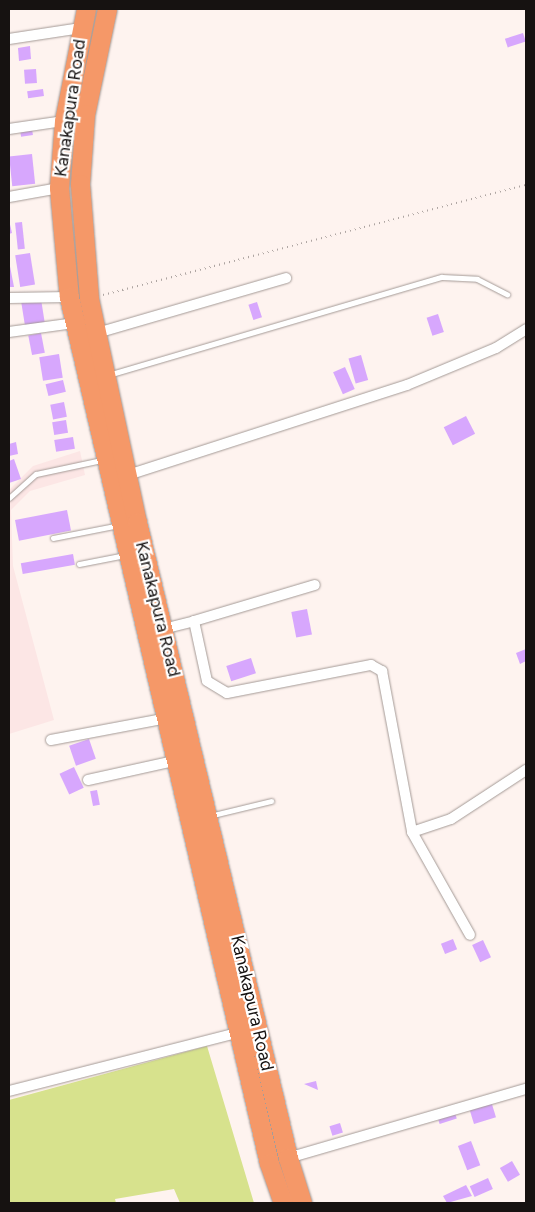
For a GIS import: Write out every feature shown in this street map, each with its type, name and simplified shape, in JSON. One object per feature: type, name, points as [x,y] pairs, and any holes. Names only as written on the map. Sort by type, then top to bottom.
[{"type":"highway","name":"Kanakapura Road","points":[[86,9],[64,121],[59,188],[69,297],[126,555],[209,816],[288,1158],[302,1203]]},
{"type":"highway","name":"Kanakapura Road","points":[[107,9],[85,114],[80,184],[88,299],[163,629],[167,718],[240,1032],[283,1203]]},
{"type":"street","points":[[9,39],[81,28]]},
{"type":"street","points":[[9,129],[64,121]]},
{"type":"street","points":[[9,197],[59,188]]},
{"type":"street","points":[[96,333],[286,278]]},
{"type":"street","points":[[9,298],[69,297]]},
{"type":"street","points":[[9,332],[75,323]]},
{"type":"street","points":[[128,475],[407,385],[496,348],[526,329]]},
{"type":"street","points":[[163,629],[315,585]]},
{"type":"street","points":[[194,621],[207,681],[227,693],[371,665],[382,671],[412,832],[470,935]]},
{"type":"street","points":[[51,740],[167,718]]},
{"type":"street","points":[[88,780],[178,760]]},
{"type":"street","points":[[412,832],[451,819],[526,770]]},
{"type":"street","points":[[9,1091],[240,1032]]},
{"type":"street","points":[[288,1158],[526,1088]]},
{"type":"lane","points":[[106,376],[442,277],[477,279],[506,294]]},
{"type":"lane","points":[[9,498],[36,474],[106,459]]},
{"type":"lane","points":[[53,538],[119,525]]},
{"type":"lane","points":[[79,564],[126,555]]},
{"type":"lane","points":[[209,816],[271,801]]},
{"type":"path","points":[[88,299],[526,185]]},
{"type":"shaded area","points":[[80,451],[85,475],[30,491],[11,510],[13,566],[54,720],[9,734],[9,490],[33,466]]},
{"type":"green space","points":[[207,1046],[254,1203],[180,1203],[174,1189],[115,1199],[116,1203],[9,1203],[9,1100]]},
{"type":"building","points":[[523,33],[526,42],[508,47],[505,39]]},
{"type":"building","points":[[30,46],[31,59],[19,61],[18,48]]},
{"type":"building","points":[[36,69],[37,83],[25,84],[24,70]]},
{"type":"building","points":[[43,89],[44,96],[28,98],[27,91]]},
{"type":"building","points":[[32,129],[33,135],[21,137],[20,131]]},
{"type":"building","points":[[32,154],[35,184],[12,186],[9,156]]},
{"type":"building","points":[[9,220],[12,233],[9,234]]},
{"type":"building","points":[[22,222],[25,249],[18,250],[15,223]]},
{"type":"building","points":[[30,253],[35,285],[20,287],[15,255]]},
{"type":"building","points":[[9,261],[14,287],[9,287]]},
{"type":"building","points":[[41,299],[45,323],[25,326],[21,302]]},
{"type":"building","points":[[257,302],[262,317],[253,320],[248,305]]},
{"type":"building","points":[[438,314],[444,332],[432,336],[427,318]]},
{"type":"building","points":[[41,333],[45,353],[32,355],[28,335]]},
{"type":"building","points":[[59,354],[63,378],[43,381],[39,357]]},
{"type":"building","points":[[361,355],[368,380],[356,384],[349,359]]},
{"type":"building","points":[[345,367],[355,389],[343,394],[333,372]]},
{"type":"building","points":[[63,380],[66,392],[48,396],[46,384]]},
{"type":"building","points":[[64,402],[67,417],[53,419],[50,405]]},
{"type":"building","points":[[466,416],[475,434],[453,445],[444,427]]},
{"type":"building","points":[[66,420],[68,433],[54,435],[52,422]]},
{"type":"building","points":[[73,437],[75,449],[56,452],[54,440]]},
{"type":"building","points":[[16,442],[18,454],[9,456],[9,444]]},
{"type":"building","points":[[14,459],[21,479],[9,483],[9,461]]},
{"type":"building","points":[[67,510],[71,531],[19,541],[15,520]]},
{"type":"building","points":[[73,554],[75,565],[23,574],[21,563]]},
{"type":"building","points":[[307,609],[312,635],[296,638],[291,612]]},
{"type":"building","points":[[526,649],[526,661],[520,664],[516,653]]},
{"type":"building","points":[[251,658],[256,673],[231,681],[226,666]]},
{"type":"building","points":[[89,739],[96,759],[76,766],[69,746]]},
{"type":"building","points":[[74,767],[84,788],[69,795],[59,774]]},
{"type":"building","points":[[97,790],[100,805],[93,806],[90,791]]},
{"type":"building","points":[[453,939],[457,949],[445,954],[441,944]]},
{"type":"building","points":[[483,940],[491,957],[480,962],[472,945]]},
{"type":"building","points":[[316,1081],[318,1090],[304,1084]]},
{"type":"building","points":[[491,1101],[496,1117],[474,1124],[469,1108]]},
{"type":"building","points":[[454,1110],[457,1119],[440,1124],[437,1116]]},
{"type":"building","points":[[340,1123],[343,1133],[332,1136],[329,1126]]},
{"type":"building","points":[[471,1141],[480,1165],[467,1170],[458,1146]]},
{"type":"building","points":[[512,1161],[520,1175],[508,1182],[500,1168]]},
{"type":"building","points":[[488,1178],[493,1189],[475,1197],[470,1186]]},
{"type":"building","points":[[466,1185],[472,1196],[447,1203],[443,1196]]}]
